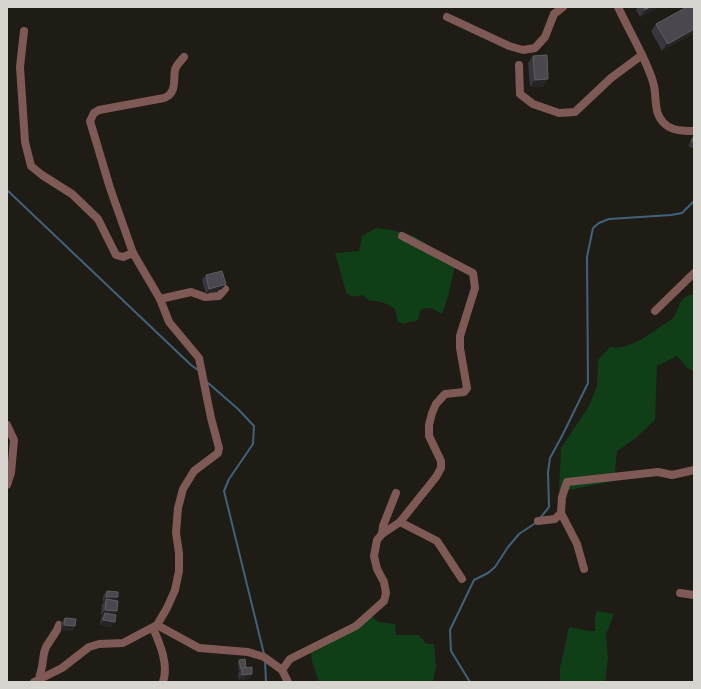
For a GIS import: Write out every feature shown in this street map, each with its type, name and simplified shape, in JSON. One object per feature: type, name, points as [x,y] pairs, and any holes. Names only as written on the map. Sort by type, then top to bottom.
[{"type":"street","points":[[447,17],[509,46],[523,50],[535,48],[545,37],[554,14],[563,7]]},
{"type":"street","points":[[618,7],[650,74],[654,87],[656,111],[666,125],[678,130],[694,131]]},
{"type":"street","points":[[24,31],[20,67],[25,142],[31,166],[42,175],[72,194],[98,219],[116,255],[123,257],[133,253]]},
{"type":"street","points":[[520,65],[520,94],[533,104],[559,114],[575,112],[611,78],[642,55]]},
{"type":"street","points":[[37,681],[53,674],[89,647],[99,644],[123,644],[138,634],[155,626],[167,608],[175,590],[179,571],[180,553],[176,533],[178,508],[184,489],[194,471],[218,453],[220,448],[211,418],[199,358],[169,322],[160,299],[133,253],[110,188],[90,121],[94,113],[99,110],[170,96],[173,91],[175,69],[184,56]]},
{"type":"street","points":[[282,670],[290,659],[356,626],[384,601],[386,593],[384,582],[377,570],[374,556],[377,540],[382,534],[400,522],[436,477],[441,468],[441,461],[429,436],[429,425],[432,413],[436,404],[445,394],[464,392],[467,388],[460,348],[460,336],[475,288],[473,273],[402,236]]},
{"type":"street","points":[[655,311],[694,273]]},
{"type":"street","points":[[160,299],[191,292],[205,296],[219,296],[225,290]]},
{"type":"street","points":[[7,425],[14,440],[11,472],[7,485]]},
{"type":"street","points":[[584,569],[577,544],[561,513],[562,497],[567,482],[658,472],[672,475],[694,470]]},
{"type":"street","points":[[382,534],[383,526],[396,494]]},
{"type":"street","points":[[538,521],[555,519],[561,513]]},
{"type":"street","points":[[400,522],[437,541],[462,579]]},
{"type":"street","points":[[680,593],[694,595]]},
{"type":"street","points":[[37,681],[42,667],[44,653],[59,624]]},
{"type":"street","points":[[155,626],[199,648],[248,652],[264,657],[282,670],[288,682]]},
{"type":"street","points":[[155,626],[166,673],[163,682]]},
{"type":"green space","points":[[376,228],[392,230],[414,236],[456,263],[442,314],[431,308],[421,309],[418,320],[403,324],[398,322],[395,309],[380,302],[370,301],[363,295],[354,296],[346,292],[335,253],[359,251],[362,236]]},
{"type":"green space","points":[[694,294],[694,371],[688,369],[677,356],[657,366],[655,420],[636,438],[617,451],[614,481],[559,492],[561,448],[589,406],[597,386],[598,360],[610,347],[624,347],[649,335],[673,318],[684,298]]},
{"type":"green space","points":[[597,611],[614,614],[606,634],[608,658],[605,682],[560,682],[560,668],[569,627],[595,631],[595,617]]},
{"type":"green space","points":[[369,615],[379,622],[395,624],[396,635],[419,635],[426,644],[434,644],[436,667],[433,682],[319,682],[311,653],[322,648]]},
{"type":"building","points":[[687,7],[694,7],[694,29],[668,44],[656,24]]},
{"type":"building","points":[[547,55],[548,79],[535,80],[533,56]]},
{"type":"building","points":[[694,136],[694,143],[691,141]]},
{"type":"building","points":[[222,271],[226,284],[209,289],[206,275]]},
{"type":"building","points":[[107,591],[118,592],[118,597],[106,597]]},
{"type":"building","points":[[106,599],[118,601],[117,611],[105,610]]},
{"type":"building","points":[[105,613],[116,615],[115,622],[103,620]]},
{"type":"building","points":[[65,618],[76,619],[75,626],[64,625]]},
{"type":"building","points":[[245,659],[246,668],[241,669],[239,660]]},
{"type":"building","points":[[252,667],[252,674],[242,675],[242,668]]},
{"type":"waterway","points":[[7,190],[198,370]]},
{"type":"waterway","points":[[541,517],[549,507],[548,472],[550,458],[588,383],[587,257],[593,228],[599,223],[609,219],[682,213],[694,201]]},
{"type":"waterway","points":[[207,382],[238,409],[254,426],[253,444],[229,479],[224,491],[264,654]]},
{"type":"waterway","points":[[470,682],[451,651],[450,630],[474,580],[488,573],[495,567],[508,547],[519,534],[537,522]]},
{"type":"waterway","points":[[265,660],[266,682]]}]
